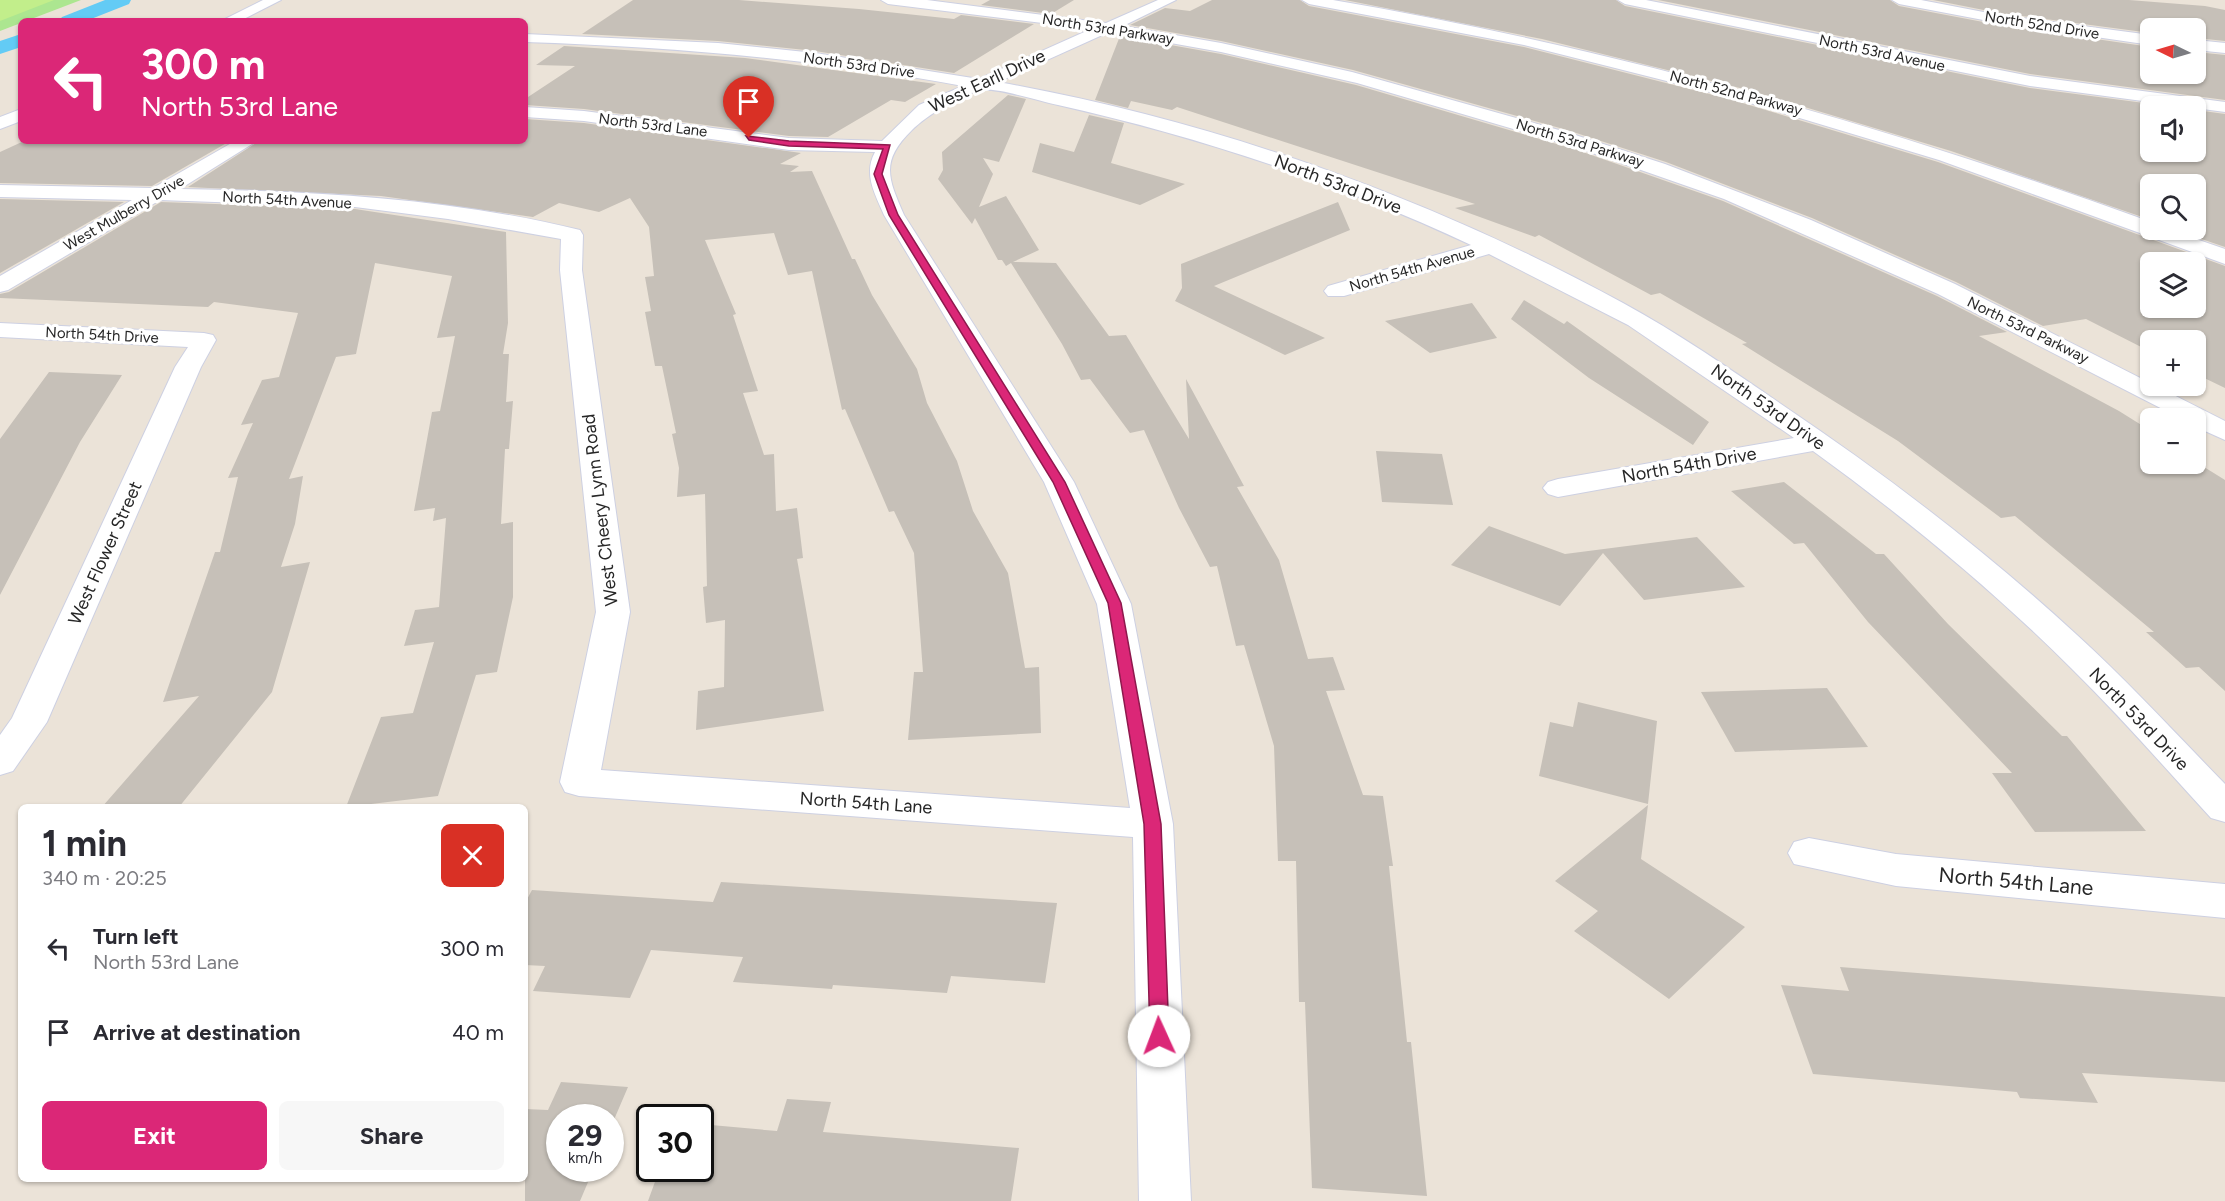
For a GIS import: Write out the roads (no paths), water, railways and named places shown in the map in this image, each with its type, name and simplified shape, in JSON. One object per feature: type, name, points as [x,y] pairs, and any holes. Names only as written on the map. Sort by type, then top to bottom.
[{"type":"street","points":[[235,18],[274,0]]},
{"type":"street","name":"North 53rd Parkway","points":[[888,0],[1106,28],[1331,71],[1510,121],[1656,167],[1742,199],[1869,254],[2076,351],[2225,432]]},
{"type":"street","name":"West Earll Drive","points":[[1165,1201],[1153,824],[1114,603],[1059,482],[894,215],[878,174],[887,147],[901,128],[926,109],[979,83],[1169,0]]},
{"type":"street","name":"North 52nd Parkway","points":[[1309,0],[1394,13],[1510,38],[1795,108],[1897,140],[2140,225]]},
{"type":"street","name":"North 53rd Avenue","points":[[1625,0],[1940,65],[2140,98]]},
{"type":"street","name":"North 52nd Drive","points":[[1899,0],[1999,19],[2140,38]]},
{"type":"street","name":"North 53rd Drive","points":[[528,38],[781,54],[979,83],[1129,115],[1284,162],[1353,186],[1488,247],[1600,300],[1702,362],[1819,442],[1928,526],[2065,642],[2225,808]]},
{"type":"street","points":[[2206,46],[2225,48]]},
{"type":"street","name":"North 53rd Avenue","points":[[2206,105],[2225,107]]},
{"type":"street","name":"North 53rd Lane","points":[[528,112],[584,116],[789,144],[887,147]]},
{"type":"street","points":[[0,124],[18,115]]},
{"type":"street","name":"West Mulberry Drive","points":[[0,285],[243,144]]},
{"type":"street","points":[[1188,153],[1221,144]]},
{"type":"street","name":"North 54th Avenue","points":[[0,191],[325,200],[450,213],[572,235]]},
{"type":"street","name":"West Cheery Lynn Road","points":[[572,235],[571,270],[613,612],[579,782]]},
{"type":"street","name":"North 52nd Parkway","points":[[2180,240],[2225,257]]},
{"type":"street","name":"North 54th Avenue","points":[[1336,291],[1488,247]]},
{"type":"street","name":"North 54th Drive","points":[[0,330],[204,340]]},
{"type":"street","name":"West Flower Street","points":[[0,762],[15,724],[188,367],[204,340]]},
{"type":"street","name":"North 54th Drive","points":[[1558,488],[1819,442]]},
{"type":"street","name":"North 54th Lane","points":[[579,782],[1153,824]]},
{"type":"street","name":"North 54th Lane","points":[[1809,853],[1896,870],[2225,901]]},
{"type":"waterway","points":[[77,18],[122,0]]},
{"type":"waterway","points":[[0,48],[18,41]]}]
